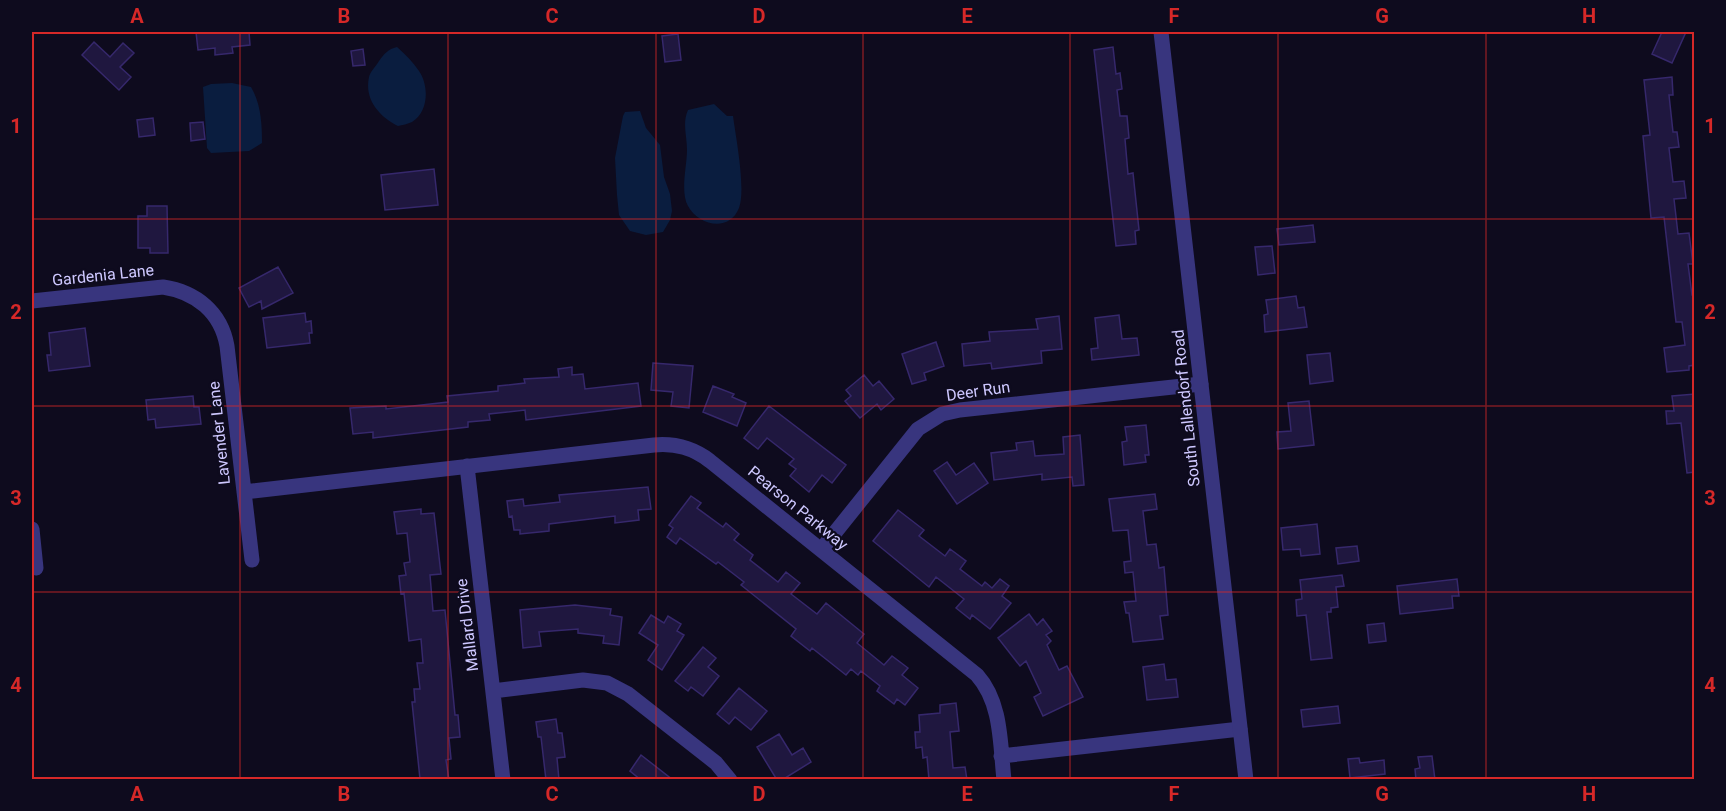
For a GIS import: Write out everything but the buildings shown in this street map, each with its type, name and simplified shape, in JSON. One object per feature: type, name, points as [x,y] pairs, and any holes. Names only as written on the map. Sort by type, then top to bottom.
[{"type":"street","name":"South Lallendorf Road","points":[[1161,32],[1246,780]]},
{"type":"street","name":"Gardenia Lane","points":[[32,301],[163,287],[174,288],[194,296],[208,307]]},
{"type":"street","name":"Lavender Lane","points":[[208,307],[217,318],[226,337],[252,560]]},
{"type":"street","name":"Deer Run","points":[[821,550],[918,429],[942,414],[960,410],[1201,384]]},
{"type":"street","name":"Pearson Parkway","points":[[244,492],[654,445],[679,446],[702,455],[981,679],[994,702],[1004,780]]},
{"type":"street","name":"Mallard Drive","points":[[467,466],[503,780]]},
{"type":"street","points":[[32,529],[36,568]]},
{"type":"street","points":[[493,690],[583,680],[612,685],[628,694],[720,767],[730,780]]},
{"type":"street","points":[[1001,756],[1240,729]]},
{"type":"water","points":[[397,47],[419,71],[426,91],[422,112],[418,118],[398,126],[385,118],[375,107],[368,85],[370,75],[381,58],[389,50]]},
{"type":"water","points":[[232,83],[251,87],[260,114],[262,143],[249,151],[211,153],[207,148],[203,87],[211,84]]},
{"type":"water","points":[[714,104],[727,116],[733,116],[741,176],[739,208],[728,221],[721,223],[706,222],[699,218],[688,206],[684,194],[687,150],[686,115],[688,110]]},
{"type":"water","points":[[640,111],[646,128],[660,145],[672,211],[663,232],[646,235],[630,231],[619,215],[615,158],[625,112]]}]
